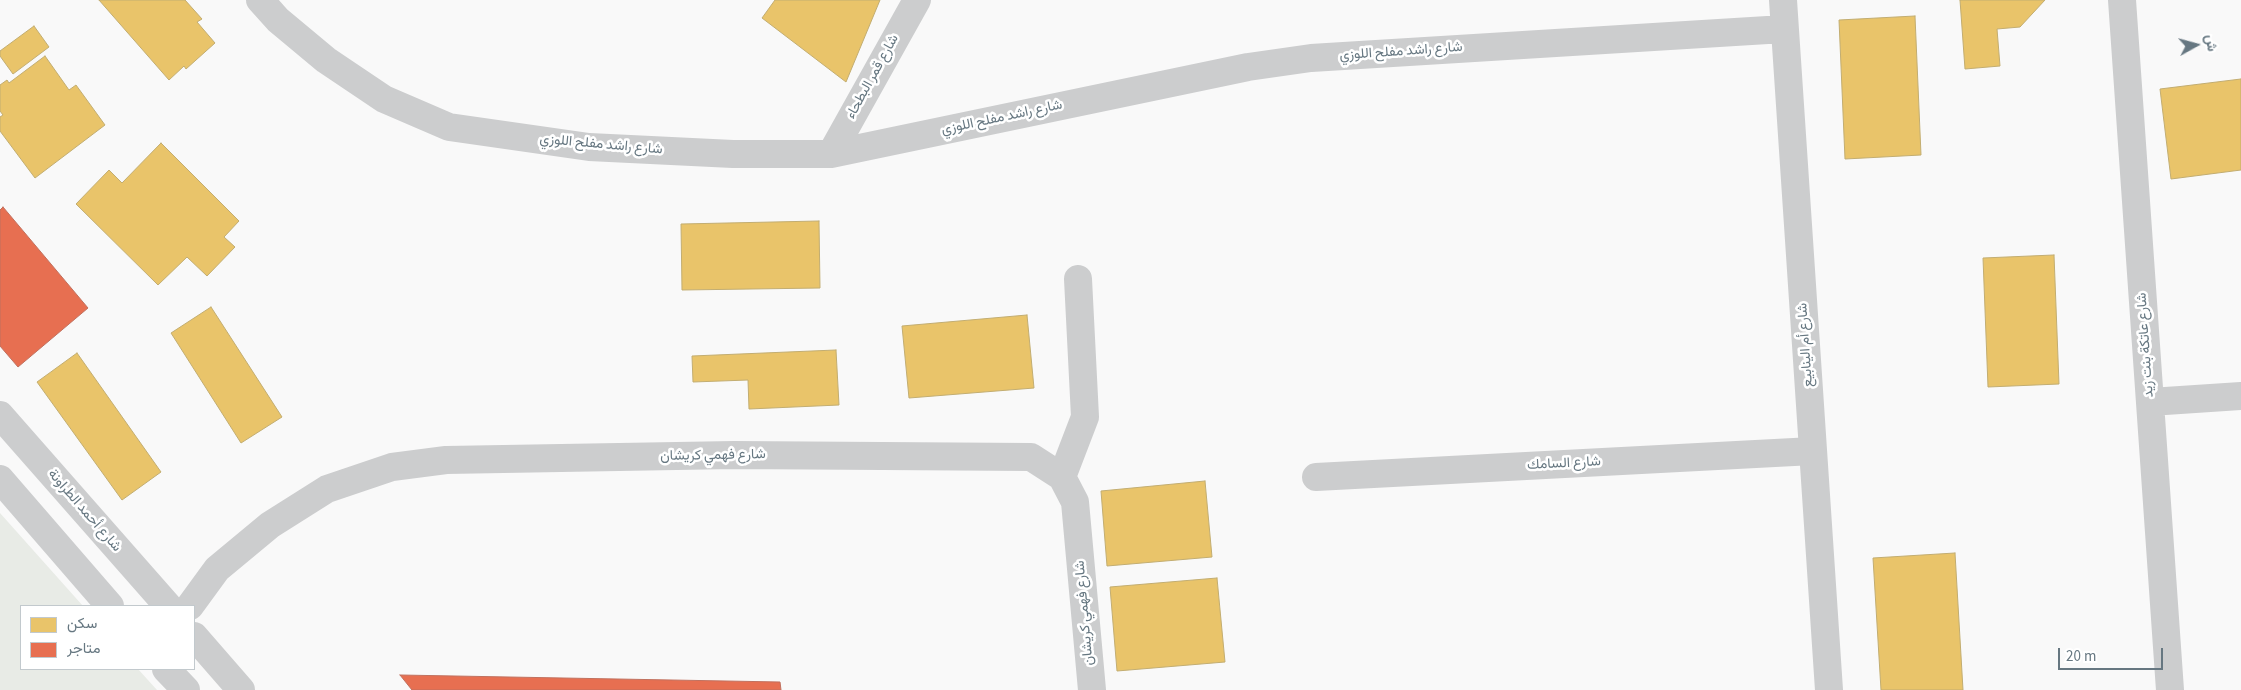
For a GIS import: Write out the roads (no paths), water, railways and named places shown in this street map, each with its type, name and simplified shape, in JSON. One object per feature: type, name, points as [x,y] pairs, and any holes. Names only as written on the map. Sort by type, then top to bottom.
[{"type":"street","name":"شارع راشد مفلح اللوزي","points":[[260,0],[278,20],[326,60],[384,99],[449,127],[589,147],[733,154],[831,154],[1248,67],[1311,58],[1784,29]]},
{"type":"street","name":"شارع قمر البطحاء","points":[[831,154],[917,0]]},
{"type":"street","name":"شارع أم الينابيع","points":[[1783,0],[1829,690]]},
{"type":"street","name":"شارع عاتكة بنت زيد","points":[[2122,0],[2170,690]]},
{"type":"street","points":[[1062,477],[1084,417],[1078,279]]},
{"type":"street","points":[[2150,402],[2241,396]]},
{"type":"street","name":"شارع أحمد الطراونة","points":[[0,415],[167,605]]},
{"type":"street","name":"شارع السامك","points":[[1316,477],[1813,451]]},
{"type":"street","name":"شارع فهمي كريشان","points":[[191,605],[217,569],[270,525],[327,489],[392,467],[446,460],[724,455],[1031,457],[1062,477],[1075,502],[1092,690]]},
{"type":"street","points":[[0,479],[109,605]]},
{"type":"street","points":[[195,637],[241,690]]},
{"type":"street","points":[[167,670],[186,690]]}]
